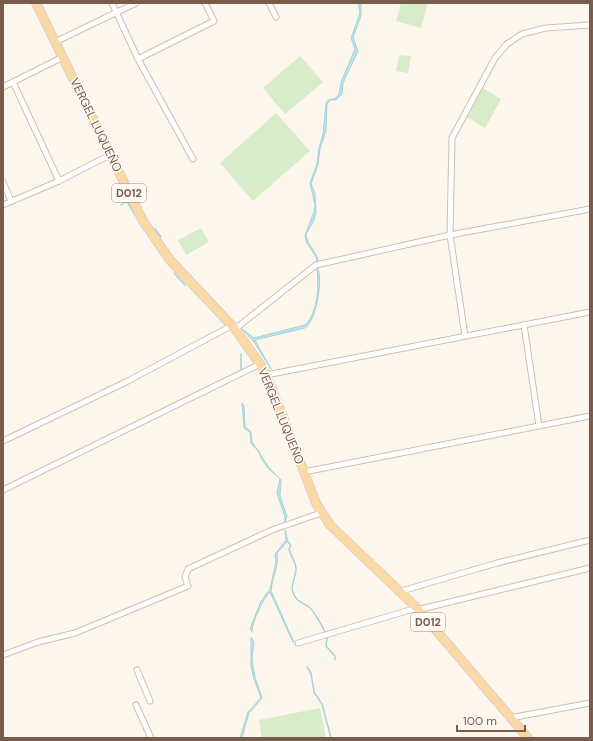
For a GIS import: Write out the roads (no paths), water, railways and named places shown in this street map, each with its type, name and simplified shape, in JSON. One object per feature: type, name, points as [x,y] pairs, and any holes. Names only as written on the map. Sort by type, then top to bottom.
[{"type":"main road","name":"VERGEL LUQUEÑO","points":[[36,3],[63,58],[107,157],[156,241],[184,276],[233,327],[260,364],[266,375],[322,514],[334,529],[416,608],[528,738]]},
{"type":"street","points":[[112,3],[138,59],[193,159]]},
{"type":"street","points":[[55,42],[136,3]]},
{"type":"street","points":[[138,59],[214,21],[205,3]]},
{"type":"street","points":[[269,3],[276,17]]},
{"type":"street","points":[[465,336],[450,235],[452,138],[500,50],[515,38],[528,32],[562,26],[590,25]]},
{"type":"street","points":[[3,87],[63,58]]},
{"type":"street","points":[[13,82],[59,181]]},
{"type":"street","points":[[3,205],[59,181],[107,157]]},
{"type":"street","points":[[3,182],[11,201]]},
{"type":"street","points":[[3,441],[126,382],[233,327],[316,265],[450,235],[590,209]]},
{"type":"street","points":[[266,375],[590,312]]},
{"type":"street","points":[[524,325],[539,426]]},
{"type":"street","points":[[3,490],[260,364]]},
{"type":"street","points":[[304,472],[590,416]]},
{"type":"street","points":[[3,655],[38,642],[75,632],[170,594],[188,586],[185,577],[188,568],[272,530],[322,514]]},
{"type":"street","points":[[398,592],[497,563],[590,540]]},
{"type":"street","points":[[298,643],[416,608],[421,609],[590,568]]},
{"type":"street","points":[[137,670],[150,701]]},
{"type":"street","points":[[510,718],[590,704]]},
{"type":"street","points":[[136,705],[151,738]]},
{"type":"water","points":[[358,3],[361,4],[361,17],[353,37],[358,51],[343,83],[342,94],[336,100],[331,100],[327,104],[326,131],[320,149],[318,165],[311,184],[315,193],[316,211],[314,220],[306,234],[309,243],[318,258],[317,262],[316,257],[306,242],[305,235],[314,212],[315,205],[310,183],[317,164],[319,148],[323,134],[326,103],[328,100],[336,98],[339,94],[341,82],[355,49],[351,38],[360,13]]},
{"type":"water","points":[[317,268],[320,280],[318,299],[312,317],[309,324],[305,328],[255,340],[271,369],[254,342],[241,328],[254,338],[305,325],[313,313],[317,298]]},
{"type":"water","points":[[242,403],[244,406],[245,426],[251,432],[252,442],[257,449],[251,444],[250,432],[244,428]]},
{"type":"water","points":[[260,454],[270,469],[280,479],[268,468]]},
{"type":"water","points":[[280,479],[280,496],[287,516],[284,525],[285,517],[277,493]]},
{"type":"water","points":[[285,530],[288,541],[277,553],[277,563],[271,591],[294,642],[270,592],[258,611],[252,632],[250,629],[261,601],[270,589],[276,562],[275,554],[286,540]]},
{"type":"water","points":[[251,637],[254,642],[252,659],[255,677],[262,698],[249,713],[242,738],[240,738],[248,712],[261,698],[251,667]]},
{"type":"waterway","points":[[125,198],[135,215]]},
{"type":"waterway","points":[[121,205],[127,201]]},
{"type":"waterway","points":[[155,229],[161,237]]},
{"type":"waterway","points":[[174,273],[185,285]]},
{"type":"waterway","points":[[241,354],[241,371]]},
{"type":"waterway","points":[[288,542],[291,545],[289,549],[296,567],[292,587],[294,596],[311,609],[325,632]]},
{"type":"waterway","points":[[327,638],[326,646],[335,656],[335,660]]},
{"type":"waterway","points":[[307,667],[311,673],[314,692],[322,704],[331,738]]}]
